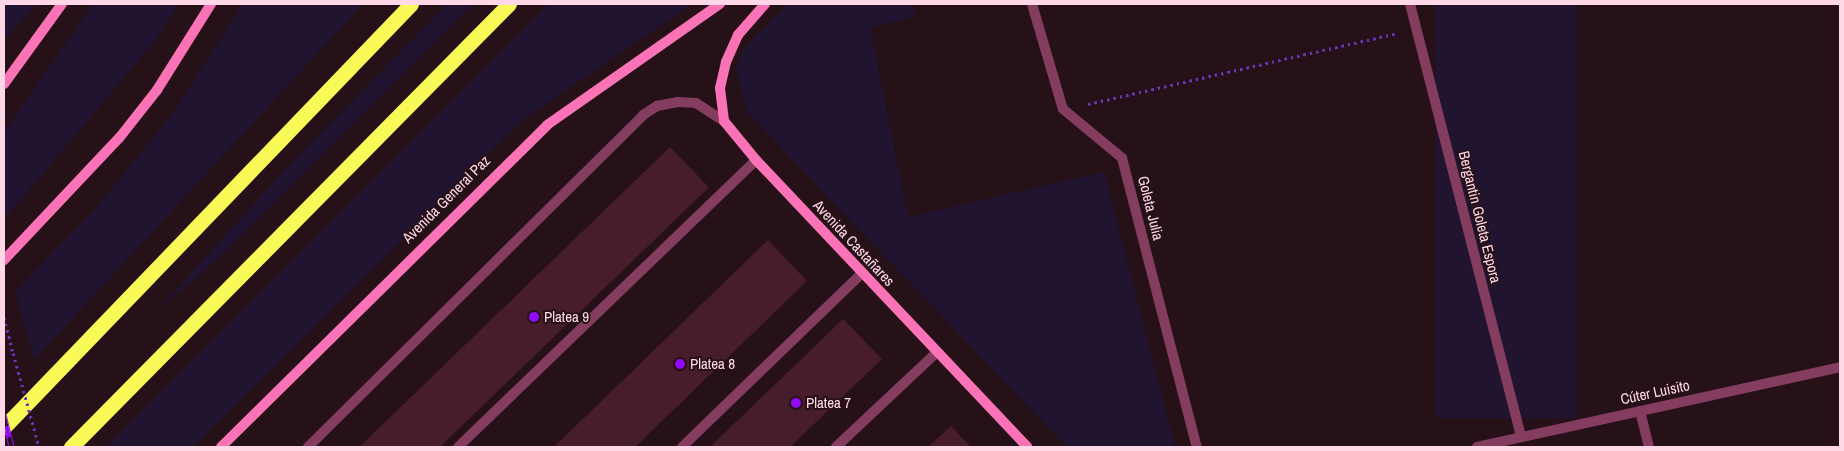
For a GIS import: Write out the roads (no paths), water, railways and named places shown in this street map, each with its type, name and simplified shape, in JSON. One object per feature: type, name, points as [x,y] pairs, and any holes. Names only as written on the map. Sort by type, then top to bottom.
[{"type":"highway","points":[[4,427],[411,4]]},
{"type":"highway","points":[[71,447],[509,4]]},
{"type":"street","points":[[4,84],[62,4]]},
{"type":"street","points":[[4,260],[120,137],[157,90],[211,4]]},
{"type":"street","name":"Avenida General Paz","points":[[222,447],[547,125],[720,4]]},
{"type":"street","points":[[724,121],[720,88],[726,62],[738,36],[765,4]]},
{"type":"street","name":"Goleta Julia","points":[[1032,4],[1063,109],[1122,158],[1197,447]]},
{"type":"street","name":"Bergantin Goleta Espora","points":[[1410,4],[1521,437]]},
{"type":"street","name":"Avenida Castañares","points":[[308,447],[643,115],[657,106],[678,102],[696,103],[724,121],[756,160],[936,353],[1027,447]]},
{"type":"street","points":[[458,447],[756,160]]},
{"type":"street","points":[[682,447],[862,273]]},
{"type":"street","points":[[836,447],[936,353]]},
{"type":"street","name":"Cúter Luisito","points":[[1477,447],[1840,367]]},
{"type":"street","points":[[1640,411],[1649,447]]},
{"type":"railway","points":[[4,416],[12,447]]},
{"type":"place","name":"Platea 9","points":[[534,317]]},
{"type":"place","name":"Platea 8","points":[[680,364]]},
{"type":"place","name":"Platea 7","points":[[796,403]]}]
